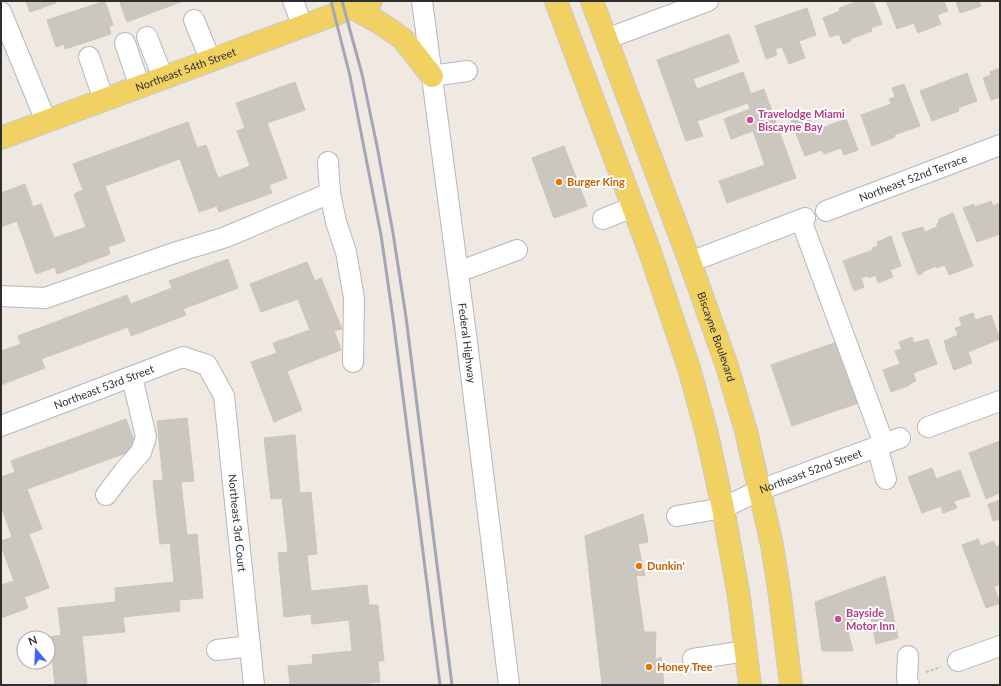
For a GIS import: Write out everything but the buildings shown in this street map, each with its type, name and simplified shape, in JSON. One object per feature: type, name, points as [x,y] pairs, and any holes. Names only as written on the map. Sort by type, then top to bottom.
[{"type":"main road","points":[[556,1],[672,314],[689,368],[723,508],[739,597],[750,685]]},
{"type":"main road","name":"Biscayne Boulevard","points":[[592,1],[690,262],[727,366],[746,431],[773,553],[791,685]]},
{"type":"main road","name":"Northeast 54th Street","points":[[1,138],[362,4]]},
{"type":"main road","points":[[362,4],[380,23],[403,40],[432,76]]},
{"type":"street","points":[[294,1],[303,27]]},
{"type":"street","name":"Federal Highway","points":[[422,1],[458,272],[509,685]]},
{"type":"street","points":[[606,38],[708,1]]},
{"type":"street","points":[[1,12],[46,121]]},
{"type":"street","points":[[194,20],[211,61]]},
{"type":"street","points":[[147,37],[163,78]]},
{"type":"street","points":[[125,43],[140,87]]},
{"type":"street","points":[[89,57],[104,100]]},
{"type":"street","points":[[432,76],[467,71]]},
{"type":"street","name":"Northeast 52nd Terrace","points":[[826,211],[1000,145]]},
{"type":"street","points":[[328,162],[330,193],[336,222],[346,252],[354,298],[353,362]]},
{"type":"street","points":[[1,295],[45,298],[177,252],[226,237],[330,193]]},
{"type":"street","points":[[603,219],[633,207]]},
{"type":"street","points":[[690,262],[803,219],[887,443],[886,479]]},
{"type":"street","points":[[458,272],[517,250]]},
{"type":"street","name":"Northeast 53rd Street","points":[[1,426],[183,357],[207,365]]},
{"type":"street","name":"Northeast 3rd Court","points":[[207,365],[224,396],[254,685]]},
{"type":"street","points":[[106,496],[124,470],[141,452],[146,437],[132,377]]},
{"type":"street","points":[[928,427],[1000,401]]},
{"type":"street","name":"Northeast 52nd Street","points":[[677,516],[723,508],[760,490],[887,443]]},
{"type":"street","points":[[217,650],[250,646]]},
{"type":"street","points":[[958,661],[1000,646]]},
{"type":"street","points":[[693,659],[746,650]]},
{"type":"street","points":[[906,681],[908,656]]},
{"type":"path","points":[[906,681],[958,661]]},
{"type":"railway","points":[[331,1],[350,76],[381,235],[440,685]]},
{"type":"railway","points":[[342,1],[362,74],[393,233],[406,317],[452,685]]},
{"type":"place","name":"Travelodge Miami Biscayne Bay","points":[[750,120]]},
{"type":"place","name":"Burger King","points":[[559,182]]},
{"type":"place","name":"Dunkin'","points":[[639,566]]},
{"type":"place","name":"Bayside Motor Inn","points":[[838,619]]},
{"type":"place","name":"Honey Tree","points":[[649,667]]}]
